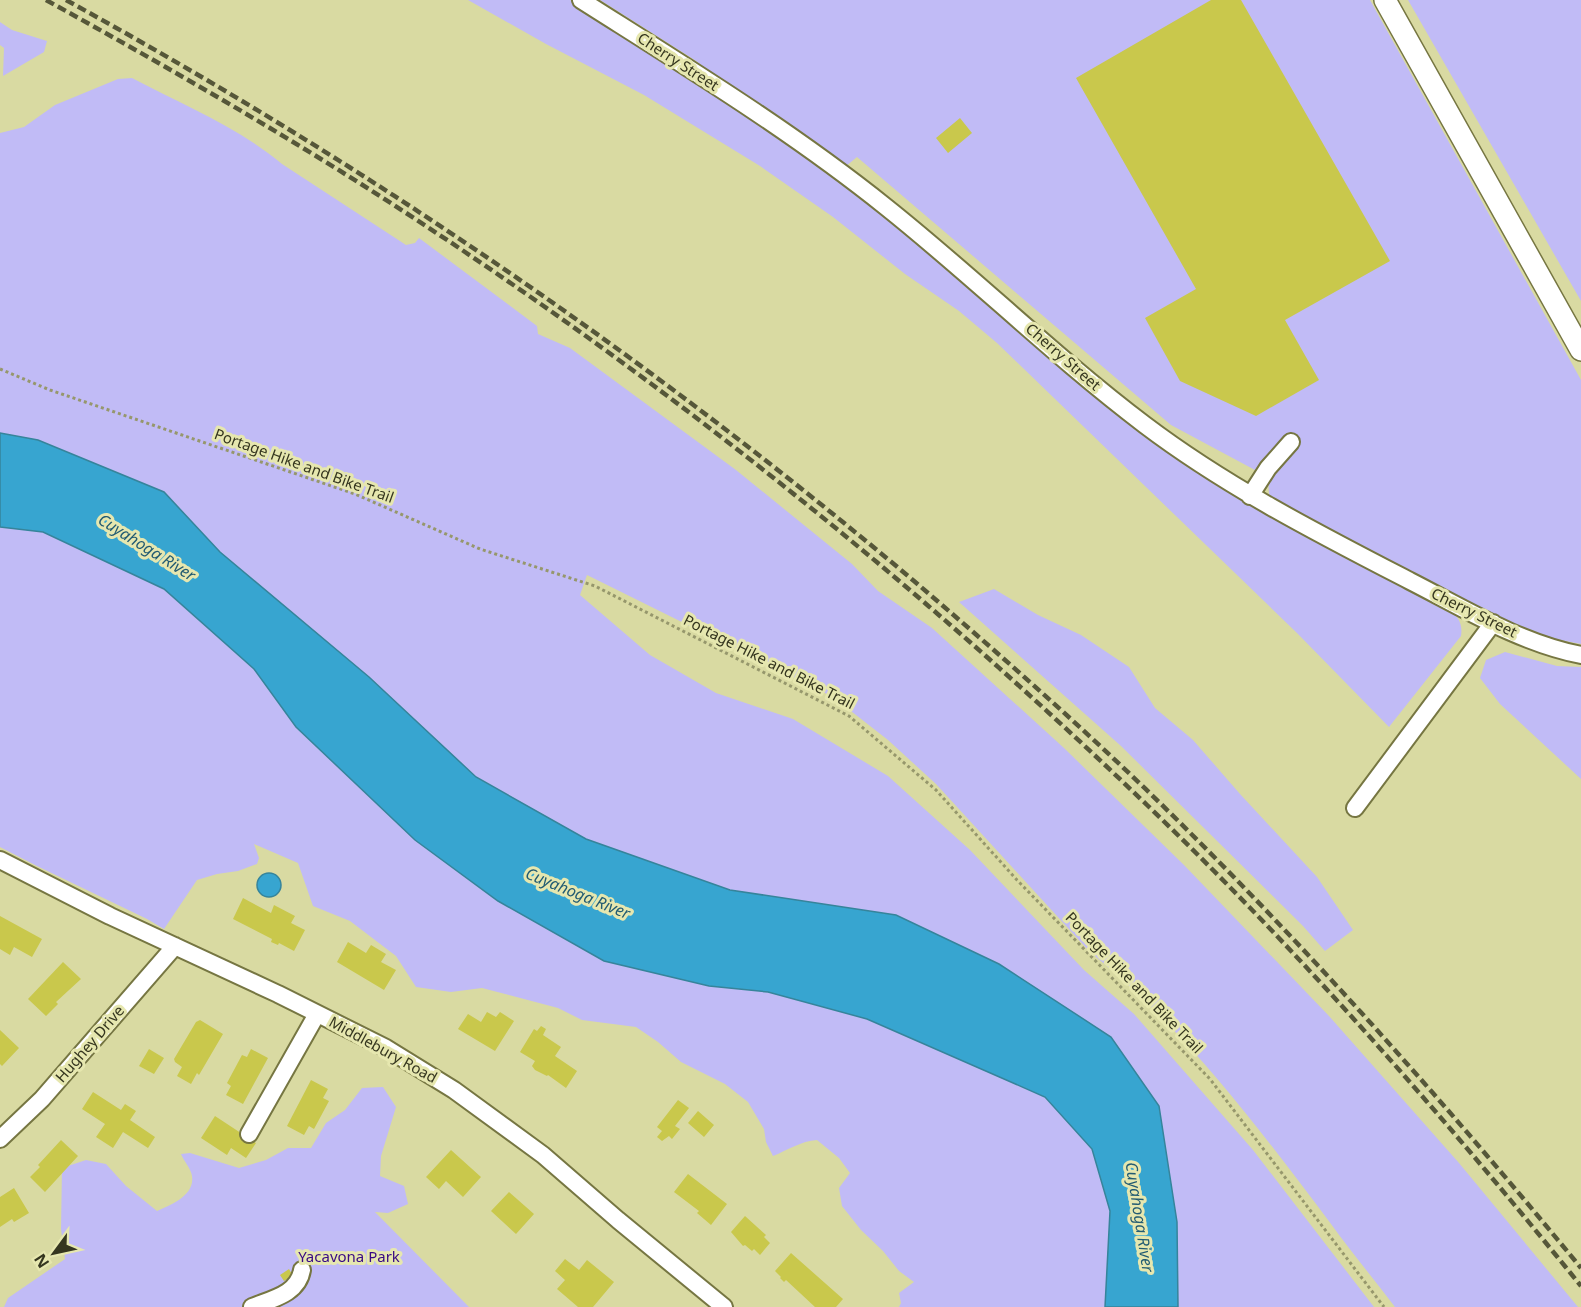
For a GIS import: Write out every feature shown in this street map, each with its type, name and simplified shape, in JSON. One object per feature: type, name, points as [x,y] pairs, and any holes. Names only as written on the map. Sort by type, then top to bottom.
[{"type":"main road","points":[[1385,0],[1581,350]]},
{"type":"street","name":"Cherry Street","points":[[581,0],[792,137],[838,170],[926,239],[1144,425],[1211,472],[1250,496],[1492,623],[1541,645],[1581,655]]},
{"type":"street","points":[[1250,496],[1268,468],[1291,442]]},
{"type":"street","points":[[1355,808],[1492,623]]},
{"type":"street","name":"Middlebury Road","points":[[0,860],[110,916],[386,1048],[454,1089],[543,1155],[724,1307]]},
{"type":"street","name":"Hughey Drive","points":[[0,1139],[42,1099],[175,946]]},
{"type":"street","points":[[249,1134],[317,1014]]},
{"type":"street","points":[[252,1307],[290,1291],[300,1279],[302,1270]]},
{"type":"path","name":"Portage Hike and Bike Trail","points":[[0,369],[50,390],[355,494],[480,549],[596,586],[849,716],[936,790],[1017,880],[1210,1079],[1384,1307]]},
{"type":"green space","points":[[468,0],[570,0],[789,143],[888,216],[951,272],[1060,362],[1118,415],[1448,607],[1459,620],[1461,636],[1389,727],[1297,633],[997,343],[959,311],[905,274],[833,217],[760,166],[644,95]]},
{"type":"green space","points":[[600,0],[1370,0],[1581,380],[1581,644],[1555,639],[1512,624],[1274,500],[1269,494],[1268,477],[1171,425],[857,157],[845,167],[693,59]]},
{"type":"green space","points":[[1408,0],[1581,0],[1581,301]]},
{"type":"green space","points":[[0,22],[12,30],[47,41],[44,52],[3,76],[4,48],[0,45]]},
{"type":"green space","points":[[132,78],[210,117],[247,139],[406,245],[415,243],[419,238],[537,326],[538,334],[570,348],[736,470],[852,564],[878,591],[932,628],[1064,748],[1184,865],[1329,1016],[1459,1163],[1578,1307],[1395,1307],[1276,1151],[1188,1046],[1157,1012],[1089,951],[936,784],[888,740],[833,697],[587,575],[580,595],[650,655],[716,693],[793,719],[888,776],[970,850],[1084,970],[1134,1014],[1253,1150],[1374,1307],[1178,1307],[1177,1222],[1111,1037],[999,964],[896,915],[730,890],[586,839],[476,777],[369,677],[220,552],[164,492],[38,440],[0,433],[0,133],[24,127],[55,105],[118,79]]},
{"type":"green space","points":[[0,527],[43,532],[164,589],[254,669],[296,727],[415,840],[498,901],[604,961],[709,986],[768,992],[867,1019],[1045,1097],[1092,1149],[1110,1211],[1105,1307],[899,1307],[901,1303],[899,1293],[914,1282],[899,1271],[842,1206],[839,1188],[850,1173],[839,1158],[817,1140],[800,1144],[773,1156],[766,1142],[764,1129],[748,1102],[725,1084],[681,1062],[636,1027],[582,1020],[558,1008],[482,988],[451,992],[416,987],[396,956],[350,921],[313,906],[298,863],[254,844],[259,858],[257,864],[238,871],[197,880],[164,929],[0,847]]},
{"type":"green space","points":[[994,589],[1038,615],[1081,635],[1129,667],[1155,708],[1193,740],[1317,877],[1353,930],[1325,951],[1303,926],[1121,746],[959,602]]},
{"type":"green space","points":[[1505,652],[1557,666],[1581,667],[1581,779],[1500,704],[1480,678],[1486,660]]},
{"type":"green space","name":"Yacavona Park","points":[[383,1087],[396,1107],[381,1156],[380,1176],[404,1186],[408,1204],[388,1213],[375,1212],[469,1307],[4,1307],[8,1298],[65,1259],[61,1229],[62,1168],[86,1160],[106,1164],[126,1186],[157,1211],[180,1199],[190,1189],[192,1176],[181,1154],[190,1153],[239,1168],[266,1160],[288,1148],[311,1148],[326,1123],[345,1110],[362,1088]]},
{"type":"water","name":"Cuyahoga River","points":[[0,433],[38,440],[164,492],[220,552],[369,677],[476,777],[586,839],[730,890],[896,915],[999,964],[1111,1037],[1159,1106],[1177,1222],[1178,1307],[1105,1307],[1110,1211],[1092,1149],[1045,1097],[867,1019],[768,992],[709,986],[604,961],[498,901],[415,840],[296,727],[254,669],[164,589],[43,532],[0,527]]},
{"type":"water","points":[[269,873],[278,876],[281,885],[278,894],[269,897],[260,894],[257,885],[260,876]]},
{"type":"building","points":[[1211,0],[1241,0],[1390,261],[1285,320],[1319,380],[1256,416],[1180,381],[1145,318],[1196,289],[1076,78]]},
{"type":"building","points":[[960,118],[972,133],[948,153],[936,138]]},
{"type":"building","points":[[243,898],[271,913],[274,905],[295,916],[291,923],[305,930],[294,951],[279,943],[278,945],[271,942],[272,939],[233,919]]},
{"type":"building","points":[[0,916],[42,939],[32,957],[14,947],[10,955],[0,949]]},
{"type":"building","points":[[348,942],[366,953],[371,945],[386,954],[381,962],[396,970],[384,990],[337,962]]},
{"type":"building","points":[[63,962],[81,979],[56,1002],[58,1004],[46,1016],[28,999]]},
{"type":"building","points":[[487,1012],[496,1017],[500,1012],[514,1021],[495,1051],[458,1029],[468,1014],[481,1022]]},
{"type":"building","points":[[200,1020],[223,1034],[199,1075],[197,1073],[191,1084],[177,1076],[182,1067],[174,1059],[196,1022]]},
{"type":"building","points":[[541,1026],[546,1029],[543,1035],[561,1047],[555,1056],[577,1071],[566,1088],[548,1075],[535,1070],[532,1066],[535,1061],[520,1052],[534,1029],[537,1031]]},
{"type":"building","points":[[0,1030],[19,1048],[2,1066],[0,1064]]},
{"type":"building","points":[[149,1049],[164,1058],[154,1074],[139,1066]]},
{"type":"building","points":[[251,1049],[268,1058],[243,1104],[226,1095],[231,1086],[227,1083],[242,1055],[247,1057]]},
{"type":"building","points":[[311,1080],[328,1089],[323,1098],[329,1101],[314,1129],[309,1126],[304,1135],[287,1126]]},
{"type":"building","points":[[93,1092],[121,1110],[125,1104],[136,1111],[130,1120],[155,1137],[148,1148],[123,1132],[113,1148],[96,1137],[105,1124],[82,1109]]},
{"type":"building","points":[[678,1100],[689,1108],[675,1126],[680,1129],[672,1139],[669,1136],[662,1141],[657,1137],[662,1131],[657,1127]]},
{"type":"building","points":[[698,1111],[714,1125],[704,1137],[688,1123]]},
{"type":"building","points":[[215,1116],[256,1143],[246,1158],[231,1148],[227,1155],[201,1138]]},
{"type":"building","points":[[61,1140],[78,1156],[45,1192],[30,1177]]},
{"type":"building","points":[[451,1150],[481,1177],[463,1197],[446,1181],[439,1189],[426,1177]]},
{"type":"building","points":[[688,1174],[727,1204],[711,1225],[697,1213],[699,1211],[674,1192]]},
{"type":"building","points":[[14,1188],[29,1213],[14,1222],[12,1219],[0,1227],[0,1197]]},
{"type":"building","points":[[509,1192],[534,1214],[516,1234],[491,1211]]},
{"type":"building","points":[[745,1216],[766,1235],[764,1237],[770,1243],[760,1255],[754,1249],[752,1251],[745,1245],[743,1246],[731,1232]]},
{"type":"building","points":[[791,1253],[843,1299],[836,1307],[815,1307],[786,1280],[784,1282],[780,1278],[775,1271]]},
{"type":"building","points":[[565,1259],[579,1270],[587,1260],[614,1282],[593,1307],[578,1307],[557,1289],[565,1280],[555,1271]]},
{"type":"building","points":[[289,1269],[293,1276],[284,1281],[280,1275]]},
{"type":"railway","points":[[46,0],[283,136],[466,253],[569,324],[670,398],[867,554],[1056,719],[1147,805],[1262,920],[1372,1039],[1478,1161],[1581,1286]]},
{"type":"railway","points":[[66,0],[288,129],[504,269],[713,420],[914,581],[1069,717],[1129,773],[1270,914],[1429,1088],[1581,1268]]}]
